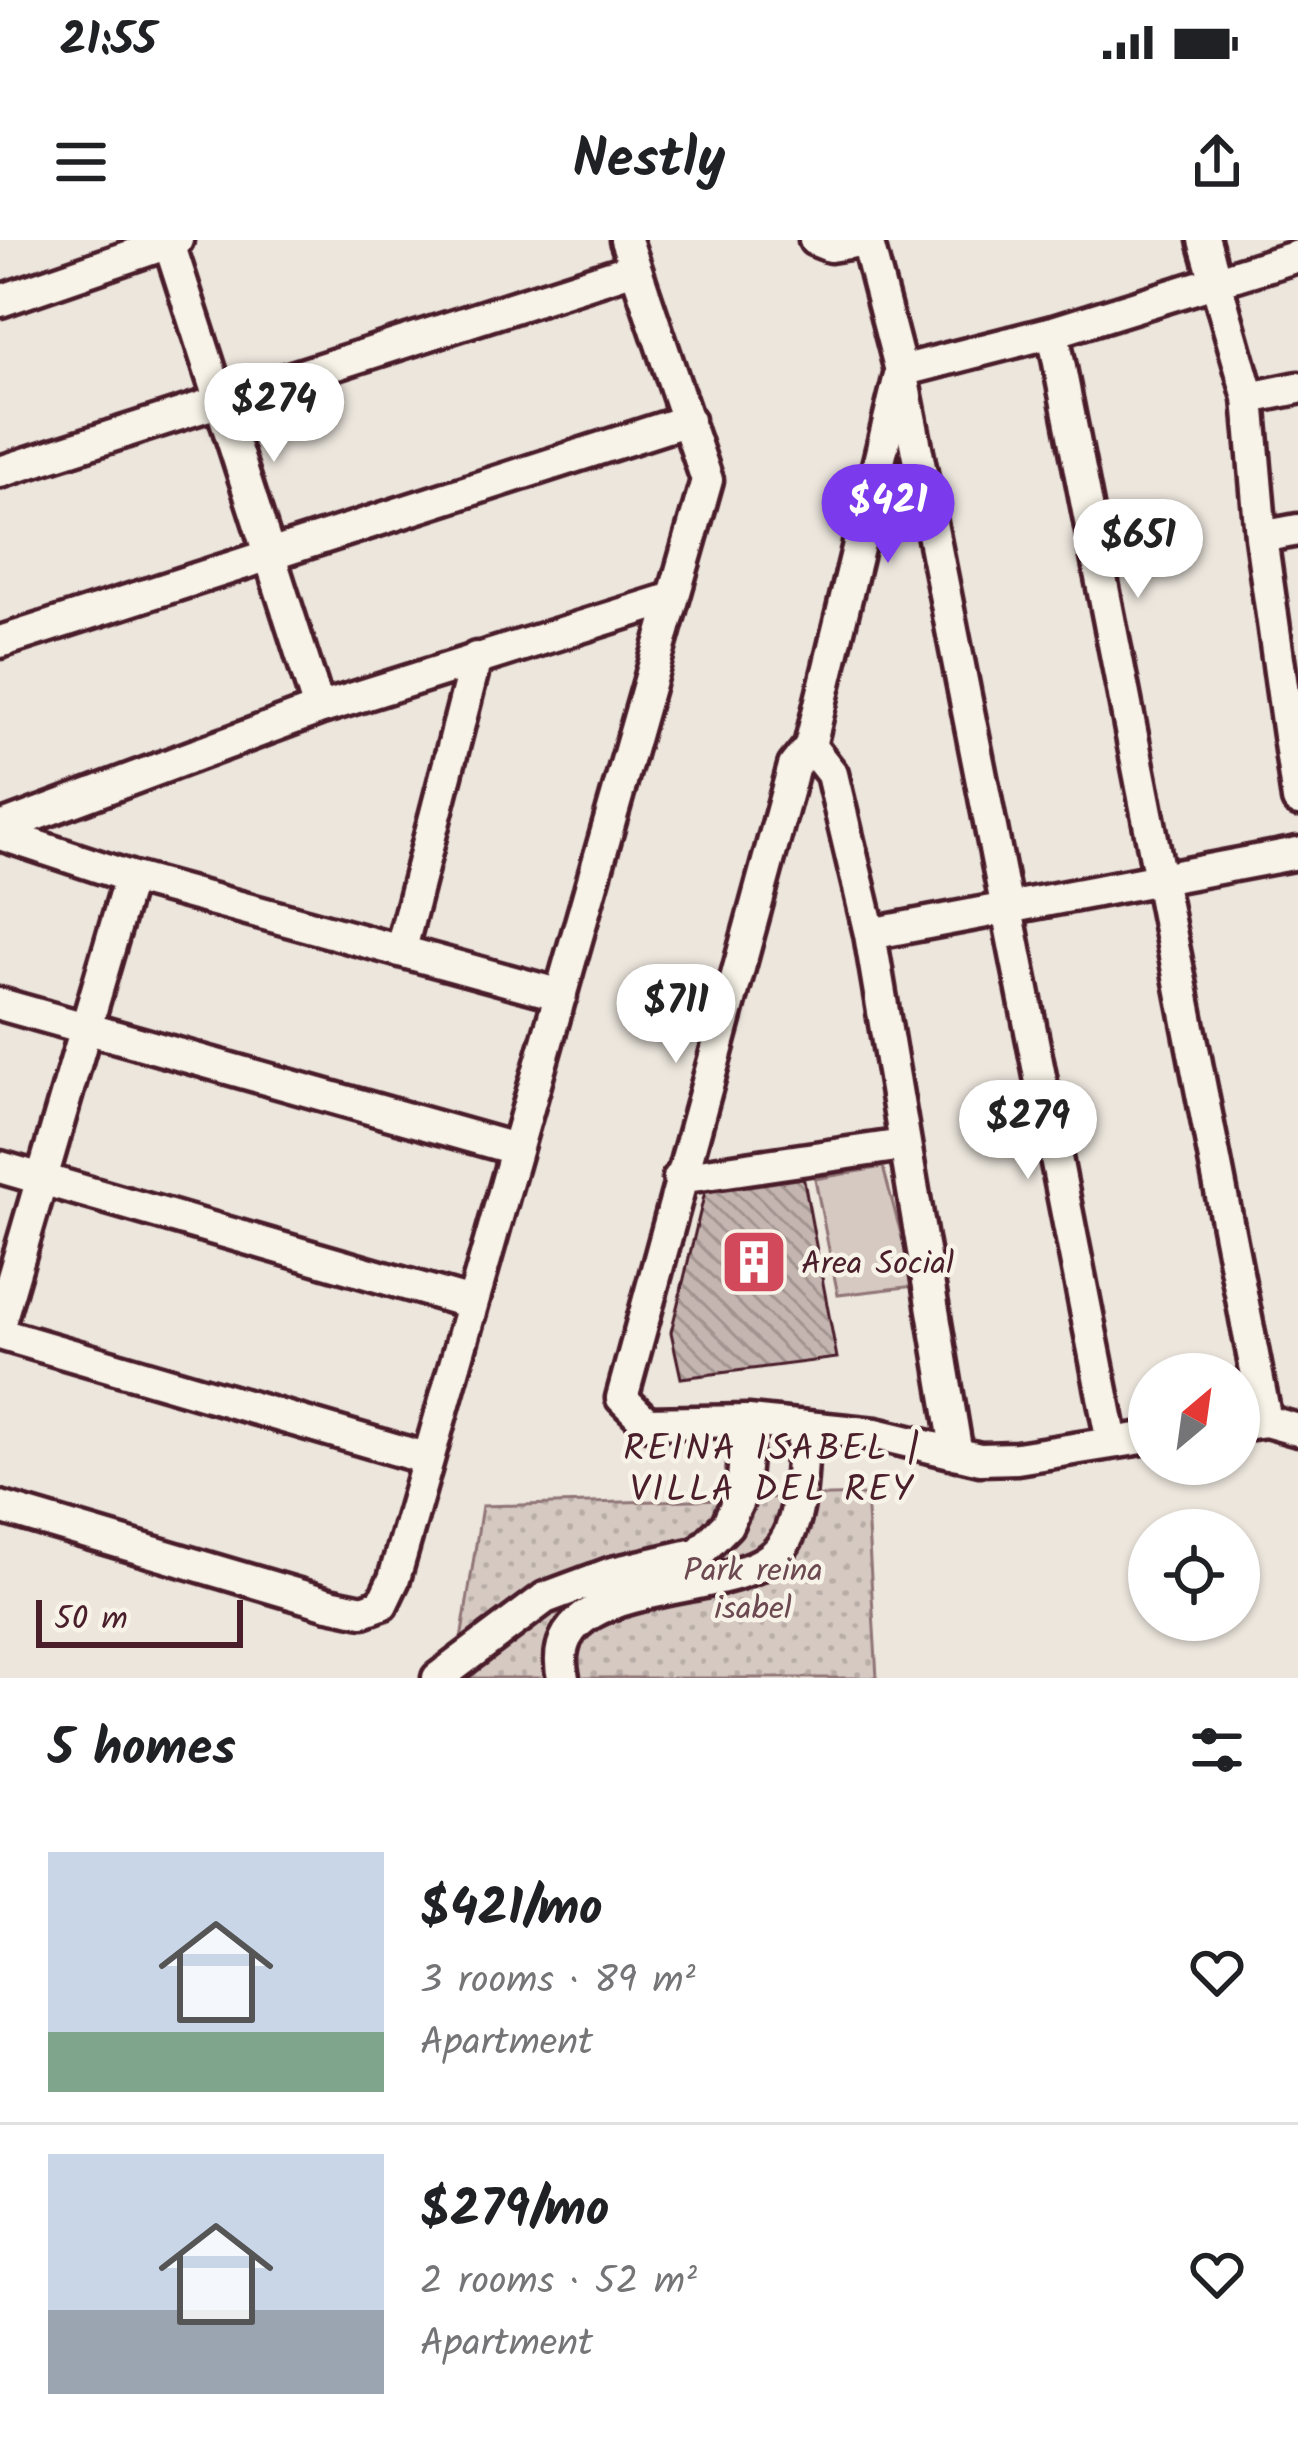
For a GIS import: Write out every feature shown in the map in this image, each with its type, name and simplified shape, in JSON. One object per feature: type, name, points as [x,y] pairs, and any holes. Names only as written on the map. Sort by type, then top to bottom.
[{"type":"street","points":[[815,240],[830,246],[867,240],[902,371],[1112,1442]]},
{"type":"street","points":[[1204,240],[1249,398],[1261,537],[1298,800]]},
{"type":"street","points":[[0,301],[171,241],[319,710]]},
{"type":"street","points":[[0,472],[220,402],[631,254],[707,480],[394,1579],[382,1604],[362,1611],[0,1507]]},
{"type":"street","points":[[902,371],[1053,332],[1298,256]]},
{"type":"street","points":[[1053,332],[1159,882],[1240,1353]]},
{"type":"street","points":[[902,371],[810,746],[794,766],[622,1398],[647,1423],[748,1421],[876,1434],[957,1454],[1017,1458],[1128,1440]]},
{"type":"street","points":[[1249,398],[1298,388]]},
{"type":"street","points":[[0,642],[688,420]]},
{"type":"street","points":[[1261,537],[1298,530]]},
{"type":"street","points":[[0,831],[319,710],[673,598]]},
{"type":"street","points":[[400,949],[476,658]]},
{"type":"street","points":[[810,746],[825,759],[832,774],[870,934],[957,1454]]},
{"type":"street","points":[[0,831],[130,877],[561,994]]},
{"type":"street","points":[[870,934],[1298,853]]},
{"type":"street","points":[[0,1322],[130,877]]},
{"type":"street","points":[[0,1004],[515,1149]]},
{"type":"street","points":[[679,1178],[903,1145]]},
{"type":"street","points":[[0,1167],[471,1304]]},
{"type":"street","points":[[0,1334],[428,1459]]},
{"type":"street","points":[[438,1678],[545,1598],[612,1573],[699,1552],[727,1525],[742,1492],[748,1421]]},
{"type":"street","points":[[1260,1424],[1298,1430]]},
{"type":"street","points":[[563,1678],[565,1640],[581,1620],[608,1603],[755,1573],[781,1549],[792,1526],[804,1427]]},
{"type":"green space","points":[[883,1167],[915,1286],[838,1295],[815,1179]]},
{"type":"green space","name":"Park reina isabel","points":[[866,1495],[877,1678],[455,1678],[482,1506]]},
{"type":"building","name":"Area Social","points":[[802,1170],[837,1358],[681,1378],[671,1332],[705,1192]]},
{"type":"place","name":"Area Social","points":[[754,1262]]},
{"type":"district","name":"REINA ISABEL | VILLA DEL REY","points":[[773,1468]]}]
